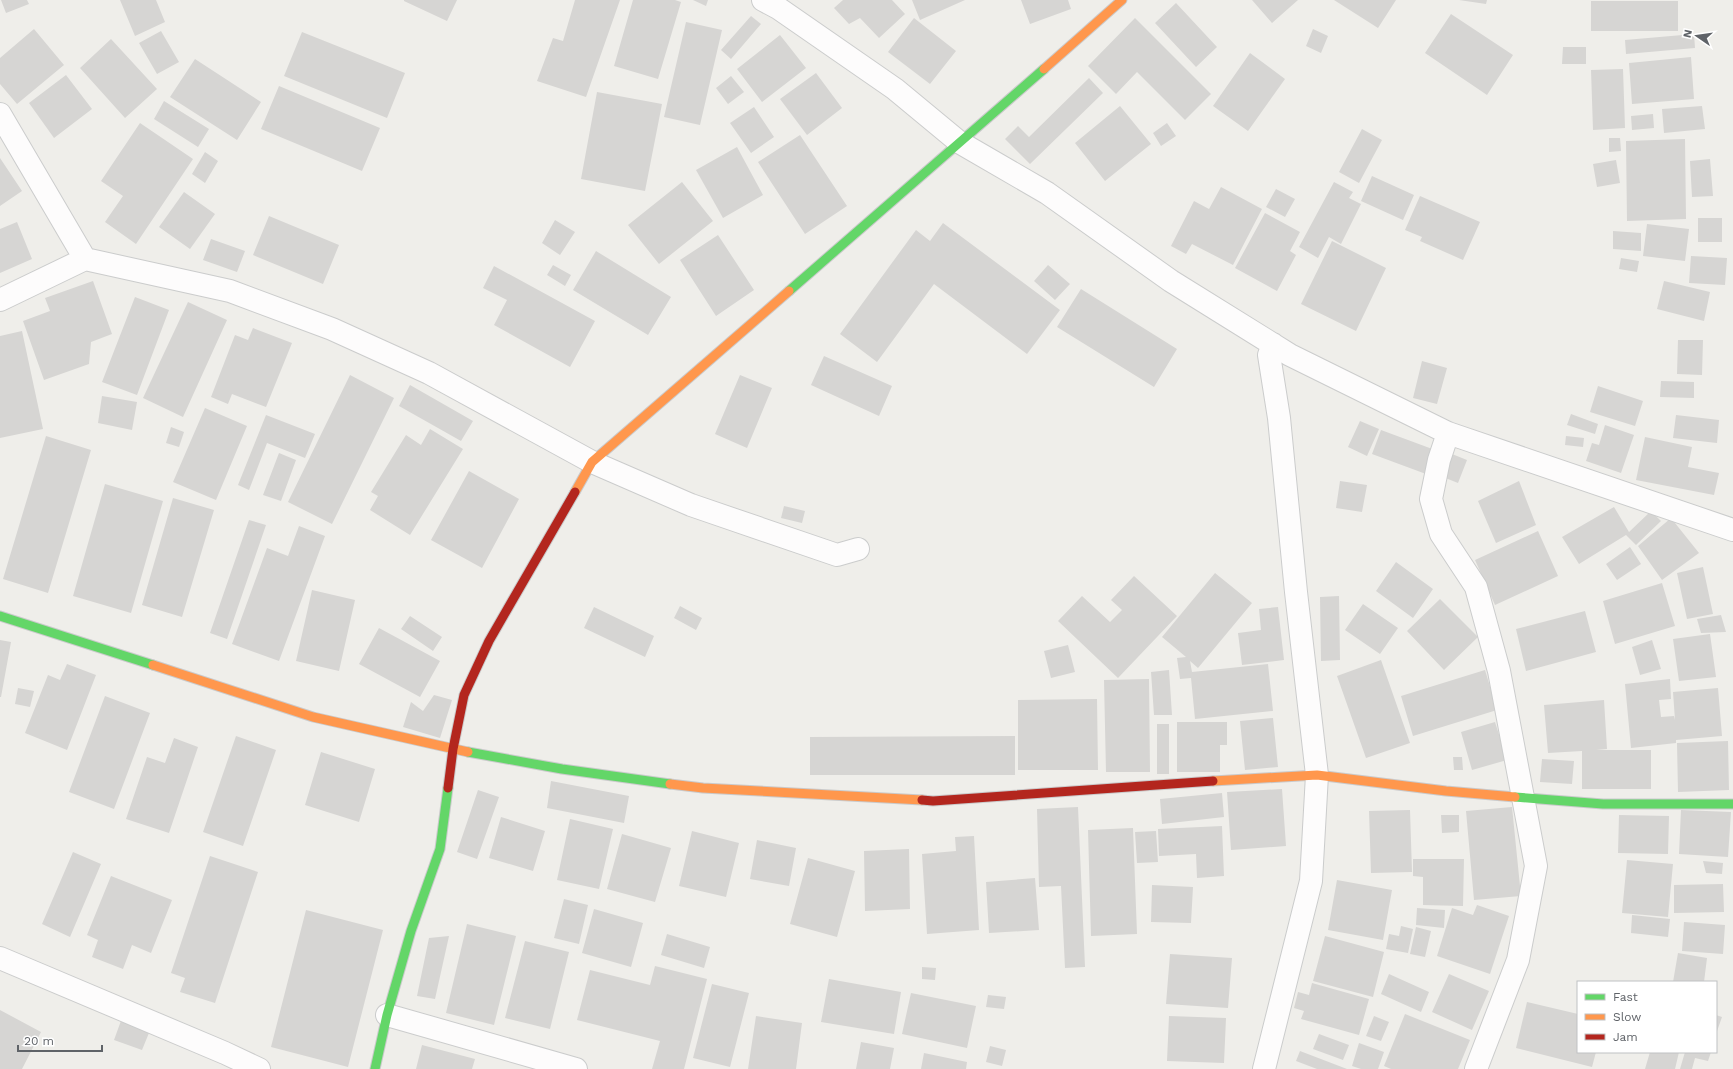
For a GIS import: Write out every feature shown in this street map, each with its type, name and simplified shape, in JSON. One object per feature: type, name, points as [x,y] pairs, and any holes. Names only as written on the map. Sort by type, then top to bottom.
[{"type":"street","points":[[763,0],[778,8],[895,89],[959,142],[1047,193],[1171,281],[1290,355],[1448,433],[1733,530]]},
{"type":"street","points":[[375,1069],[387,1016],[411,931],[440,849],[453,750],[464,695],[489,641],[592,462],[1122,0]]},
{"type":"street","points":[[0,114],[85,259]]},
{"type":"street","points":[[0,300],[85,259],[230,291],[332,329],[429,373],[592,462],[692,505],[837,555],[858,549]]},
{"type":"street","points":[[1264,1069],[1311,881],[1317,775],[1296,592],[1279,418],[1269,355],[1273,344]]},
{"type":"street","points":[[1448,433],[1439,460],[1431,499],[1441,534],[1476,587],[1500,671],[1536,866],[1518,960],[1476,1069]]},
{"type":"street","points":[[0,616],[313,717],[453,750],[562,769],[703,788],[933,801],[1087,789],[1317,775],[1446,791],[1603,804],[1733,804]]},
{"type":"street","points":[[0,958],[259,1069]]},
{"type":"street","points":[[387,1016],[576,1069]]},
{"type":"building","points":[[1,0],[27,0],[29,4],[6,13]]},
{"type":"building","points":[[120,0],[156,0],[165,22],[135,36]]},
{"type":"building","points":[[404,0],[457,0],[447,21]]},
{"type":"building","points":[[575,0],[620,0],[586,97],[537,81],[553,38],[563,41]]},
{"type":"building","points":[[633,0],[675,0],[681,2],[658,79],[614,66]]},
{"type":"building","points":[[693,0],[708,0],[706,6]]},
{"type":"building","points":[[843,0],[892,0],[905,14],[879,38],[860,18],[849,24],[834,8]]},
{"type":"building","points":[[912,0],[965,0],[920,20]]},
{"type":"building","points":[[1021,0],[1068,0],[1071,9],[1030,24]]},
{"type":"building","points":[[1252,0],[1298,0],[1272,23]]},
{"type":"building","points":[[1334,0],[1396,0],[1378,28]]},
{"type":"building","points":[[1459,0],[1487,0],[1486,4]]},
{"type":"building","points":[[1591,1],[1678,1],[1678,31],[1591,31]]},
{"type":"building","points":[[1176,3],[1217,47],[1196,67],[1155,23]]},
{"type":"building","points":[[1451,14],[1513,55],[1487,95],[1425,53]]},
{"type":"building","points":[[751,16],[761,24],[731,59],[721,50]]},
{"type":"building","points":[[914,18],[956,51],[930,84],[888,52]]},
{"type":"building","points":[[1135,18],[1211,94],[1185,120],[1137,72],[1116,94],[1088,66]]},
{"type":"building","points":[[686,22],[722,30],[700,125],[664,117]]},
{"type":"building","points":[[34,29],[64,65],[17,104],[0,84],[0,58]]},
{"type":"building","points":[[1313,29],[1328,36],[1321,53],[1306,46]]},
{"type":"building","points":[[161,31],[179,62],[157,74],[139,43]]},
{"type":"building","points":[[302,32],[405,73],[387,118],[284,76]]},
{"type":"building","points":[[1694,34],[1695,48],[1626,54],[1625,40]]},
{"type":"building","points":[[780,35],[806,68],[762,102],[737,69]]},
{"type":"building","points":[[111,39],[157,89],[125,118],[80,68]]},
{"type":"building","points":[[1563,47],[1586,47],[1586,64],[1562,64]]},
{"type":"building","points":[[1250,53],[1285,79],[1248,131],[1213,106]]},
{"type":"building","points":[[1691,57],[1694,99],[1632,104],[1629,63]]},
{"type":"building","points":[[195,59],[261,102],[237,140],[170,97]]},
{"type":"building","points":[[1623,69],[1625,128],[1593,130],[1591,70]]},
{"type":"building","points":[[816,73],[842,108],[807,135],[780,99]]},
{"type":"building","points":[[66,75],[92,109],[54,138],[29,103]]},
{"type":"building","points":[[731,76],[744,92],[728,104],[716,88]]},
{"type":"building","points":[[1089,78],[1103,93],[1030,164],[1005,139],[1018,126],[1029,137]]},
{"type":"building","points":[[279,86],[380,128],[362,171],[261,129]]},
{"type":"building","points":[[597,92],[662,104],[645,191],[581,179]]},
{"type":"building","points":[[164,101],[209,129],[198,147],[154,119]]},
{"type":"building","points":[[1120,106],[1151,144],[1105,181],[1075,143]]},
{"type":"building","points":[[1702,106],[1705,129],[1664,133],[1662,109]]},
{"type":"building","points":[[754,107],[774,137],[751,153],[730,123]]},
{"type":"building","points":[[1653,114],[1654,128],[1632,130],[1631,116]]},
{"type":"building","points":[[140,123],[193,159],[136,244],[105,222],[123,196],[101,181]]},
{"type":"building","points":[[1167,123],[1176,136],[1161,146],[1153,133]]},
{"type":"building","points":[[1362,129],[1382,140],[1359,183],[1339,172]]},
{"type":"building","points":[[800,135],[847,206],[805,234],[758,162]]},
{"type":"building","points":[[1609,138],[1620,138],[1621,151],[1609,152]]},
{"type":"building","points":[[1685,139],[1686,219],[1627,221],[1626,141]]},
{"type":"building","points":[[737,147],[763,195],[723,218],[696,170]]},
{"type":"building","points":[[205,152],[218,161],[205,183],[192,174]]},
{"type":"building","points":[[0,158],[22,191],[0,206]]},
{"type":"building","points":[[1710,159],[1713,196],[1692,197],[1690,161]]},
{"type":"building","points":[[1616,160],[1620,183],[1597,187],[1593,164]]},
{"type":"building","points":[[1372,176],[1414,195],[1403,220],[1361,201]]},
{"type":"building","points":[[682,182],[713,221],[659,264],[628,225]]},
{"type":"building","points":[[1334,182],[1353,192],[1349,198],[1361,204],[1341,244],[1329,237],[1318,258],[1299,247]]},
{"type":"building","points":[[1221,187],[1262,209],[1233,265],[1192,244],[1186,254],[1171,246],[1194,201],[1209,209]]},
{"type":"building","points":[[1276,189],[1295,199],[1285,217],[1266,207]]},
{"type":"building","points":[[184,192],[215,214],[190,249],[159,227]]},
{"type":"building","points":[[1420,196],[1480,222],[1463,260],[1420,241],[1422,237],[1405,230]]},
{"type":"building","points":[[1265,213],[1300,232],[1290,251],[1296,255],[1277,291],[1235,268]]},
{"type":"building","points":[[269,216],[339,245],[323,284],[253,255]]},
{"type":"building","points":[[1698,218],[1722,218],[1722,242],[1698,242]]},
{"type":"building","points":[[555,220],[575,232],[560,255],[542,243]]},
{"type":"building","points":[[17,222],[32,259],[0,273],[0,229]]},
{"type":"building","points":[[943,223],[1060,310],[1027,354],[934,284],[877,362],[840,334],[916,230],[930,241]]},
{"type":"building","points":[[1647,224],[1689,229],[1685,261],[1643,256]]},
{"type":"building","points":[[1613,231],[1641,233],[1641,251],[1613,249]]},
{"type":"building","points":[[718,235],[754,290],[716,316],[680,260]]},
{"type":"building","points":[[211,239],[245,251],[237,272],[203,260]]},
{"type":"building","points":[[1332,241],[1386,268],[1356,331],[1301,304]]},
{"type":"building","points":[[596,251],[671,297],[648,335],[573,290]]},
{"type":"building","points":[[1691,256],[1727,258],[1725,285],[1689,283]]},
{"type":"building","points":[[1621,258],[1639,261],[1637,272],[1619,269]]},
{"type":"building","points":[[553,265],[571,275],[565,286],[547,275]]},
{"type":"building","points":[[1048,265],[1070,284],[1055,300],[1034,281]]},
{"type":"building","points":[[494,266],[595,321],[570,367],[494,325],[507,300],[483,288]]},
{"type":"building","points":[[93,281],[112,334],[91,342],[89,364],[44,380],[23,321],[50,311],[45,298]]},
{"type":"building","points":[[1664,281],[1710,292],[1704,321],[1657,309]]},
{"type":"building","points":[[1081,289],[1177,349],[1154,387],[1057,327]]},
{"type":"building","points":[[135,297],[169,310],[137,395],[102,382]]},
{"type":"building","points":[[188,302],[227,320],[183,417],[143,398]]},
{"type":"building","points":[[253,328],[292,343],[266,407],[232,394],[228,404],[211,397],[235,335],[248,340]]},
{"type":"building","points":[[22,331],[43,429],[0,438],[0,336]]},
{"type":"building","points":[[1678,340],[1703,340],[1702,375],[1677,374]]},
{"type":"building","points":[[824,356],[892,386],[879,416],[811,385]]},
{"type":"building","points":[[1422,361],[1447,368],[1437,404],[1413,398]]},
{"type":"building","points":[[350,375],[394,398],[332,524],[288,502]]},
{"type":"building","points":[[740,375],[772,388],[747,448],[715,434]]},
{"type":"building","points":[[1661,381],[1694,382],[1694,398],[1660,397]]},
{"type":"building","points":[[410,385],[473,421],[461,441],[399,406]]},
{"type":"building","points":[[1598,386],[1643,401],[1635,426],[1590,412]]},
{"type":"building","points":[[102,396],[137,402],[132,430],[98,423]]},
{"type":"building","points":[[205,408],[247,426],[216,500],[173,482]]},
{"type":"building","points":[[1571,414],[1598,424],[1595,434],[1567,425]]},
{"type":"building","points":[[266,415],[315,434],[305,458],[267,443],[249,490],[238,485]]},
{"type":"building","points":[[1676,415],[1719,420],[1717,443],[1673,438]]},
{"type":"building","points":[[1360,421],[1379,429],[1367,456],[1348,447]]},
{"type":"building","points":[[1605,425],[1634,435],[1621,473],[1586,461],[1592,443],[1599,445]]},
{"type":"building","points":[[171,427],[184,432],[179,447],[166,443]]},
{"type":"building","points":[[430,429],[463,449],[410,535],[370,510],[378,496],[371,492],[406,435],[421,445]]},
{"type":"building","points":[[1381,430],[1435,450],[1426,474],[1372,454]]},
{"type":"building","points":[[46,436],[91,450],[48,593],[3,579]]},
{"type":"building","points":[[1566,436],[1584,438],[1583,447],[1565,445]]},
{"type":"building","points":[[1645,437],[1692,447],[1688,467],[1719,473],[1714,495],[1636,480]]},
{"type":"building","points":[[279,453],[296,460],[281,501],[263,495]]},
{"type":"building","points":[[1452,454],[1467,460],[1458,483],[1443,477]]},
{"type":"building","points":[[469,471],[519,499],[482,568],[431,540]]},
{"type":"building","points":[[1340,481],[1367,485],[1362,512],[1336,508]]},
{"type":"building","points":[[1519,481],[1536,525],[1496,543],[1478,501]]},
{"type":"building","points":[[105,484],[163,501],[131,613],[73,596]]},
{"type":"building","points":[[173,498],[214,510],[182,617],[142,605]]},
{"type":"building","points":[[784,506],[805,511],[802,523],[781,518]]},
{"type":"building","points":[[1614,507],[1629,532],[1651,511],[1661,521],[1636,545],[1626,535],[1579,564],[1562,537]]},
{"type":"building","points":[[1671,518],[1699,553],[1662,580],[1638,546]]},
{"type":"building","points":[[249,520],[266,525],[227,639],[210,633]]},
{"type":"building","points":[[299,526],[325,536],[279,661],[232,644],[267,548],[288,556]]},
{"type":"building","points":[[1538,531],[1558,576],[1495,605],[1475,560]]},
{"type":"building","points":[[1630,547],[1641,564],[1617,580],[1606,564]]},
{"type":"building","points":[[1396,562],[1433,589],[1413,618],[1376,591]]},
{"type":"building","points":[[1703,567],[1713,614],[1687,619],[1677,573]]},
{"type":"building","points":[[1215,573],[1252,603],[1198,668],[1190,661],[1192,672],[1268,664],[1273,711],[1195,719],[1191,678],[1180,679],[1177,658],[1186,657],[1162,637]]},
{"type":"building","points":[[1134,576],[1177,616],[1118,678],[1058,621],[1082,596],[1110,622],[1122,610],[1111,600]]},
{"type":"building","points":[[1662,583],[1675,626],[1615,644],[1603,601]]},
{"type":"building","points":[[312,590],[355,600],[339,671],[296,661]]},
{"type":"building","points":[[1339,596],[1340,660],[1321,661],[1320,597]]},
{"type":"building","points":[[1440,599],[1478,637],[1444,670],[1407,631]]},
{"type":"building","points":[[1363,604],[1398,628],[1380,654],[1345,630]]},
{"type":"building","points":[[680,606],[702,618],[696,630],[674,618]]},
{"type":"building","points":[[594,607],[654,636],[645,657],[584,628]]},
{"type":"building","points":[[1278,607],[1284,660],[1242,665],[1238,633],[1261,630],[1259,609]]},
{"type":"building","points":[[1585,611],[1596,652],[1526,671],[1516,629]]},
{"type":"building","points":[[1721,615],[1726,632],[1701,633],[1697,619]]},
{"type":"building","points":[[410,616],[442,637],[433,651],[401,629]]},
{"type":"building","points":[[379,628],[440,661],[420,697],[359,664]]},
{"type":"building","points":[[1710,634],[1716,677],[1679,681],[1673,639]]},
{"type":"building","points":[[0,640],[11,642],[1,697],[0,697]]},
{"type":"building","points":[[1652,640],[1661,669],[1640,675],[1632,647]]},
{"type":"building","points":[[1068,645],[1075,672],[1051,678],[1044,651]]},
{"type":"building","points":[[1381,660],[1410,743],[1366,758],[1337,676]]},
{"type":"building","points":[[67,664],[96,675],[67,750],[25,733],[48,675],[60,680]]},
{"type":"building","points":[[1169,670],[1172,715],[1154,715],[1151,672]]},
{"type":"building","points":[[1485,670],[1497,710],[1413,736],[1401,696]]},
{"type":"building","points":[[1149,679],[1150,772],[1106,772],[1104,680]]},
{"type":"building","points":[[1670,679],[1671,699],[1659,700],[1661,717],[1674,716],[1675,720],[1673,692],[1718,688],[1722,736],[1676,740],[1676,743],[1631,748],[1625,684]]},
{"type":"building","points":[[18,688],[34,691],[30,707],[15,704]]},
{"type":"building","points":[[434,695],[452,700],[440,738],[403,727],[411,702],[423,711]]},
{"type":"building","points":[[105,696],[150,713],[114,809],[69,792]]},
{"type":"building","points":[[1097,699],[1098,770],[1018,770],[1018,700]]},
{"type":"building","points":[[1604,700],[1607,749],[1596,750],[1651,750],[1651,789],[1582,789],[1582,751],[1548,753],[1544,705]]},
{"type":"building","points":[[1273,718],[1278,767],[1245,770],[1240,721]]},
{"type":"building","points":[[1177,722],[1227,722],[1227,745],[1220,745],[1220,772],[1177,772]]},
{"type":"building","points":[[1495,722],[1507,760],[1472,770],[1461,732]]},
{"type":"building","points":[[1157,724],[1169,724],[1169,774],[1157,774]]},
{"type":"building","points":[[236,736],[276,750],[243,846],[203,832]]},
{"type":"building","points":[[1015,736],[1015,775],[810,775],[810,737]]},
{"type":"building","points":[[174,738],[198,747],[169,833],[126,819],[147,757],[165,763]]},
{"type":"building","points":[[1728,741],[1729,790],[1678,792],[1677,743]]},
{"type":"building","points":[[321,752],[375,769],[359,822],[305,805]]},
{"type":"building","points":[[1453,757],[1462,757],[1463,770],[1454,770]]},
{"type":"building","points":[[1542,759],[1574,761],[1572,784],[1540,782]]},
{"type":"building","points":[[551,781],[629,796],[624,823],[547,808]]},
{"type":"building","points":[[1282,789],[1286,846],[1231,850],[1227,792]]},
{"type":"building","points":[[478,790],[499,797],[477,859],[457,852]]},
{"type":"building","points":[[1222,793],[1224,817],[1162,824],[1160,799]]},
{"type":"building","points":[[1078,807],[1085,967],[1065,968],[1061,886],[1039,887],[1037,809]]},
{"type":"building","points":[[1512,807],[1521,896],[1474,900],[1466,811]]},
{"type":"building","points":[[1410,810],[1412,872],[1371,873],[1369,811]]},
{"type":"building","points":[[1681,810],[1731,812],[1728,857],[1679,854]]},
{"type":"building","points":[[1441,815],[1459,815],[1459,832],[1442,833]]},
{"type":"building","points":[[1619,815],[1669,816],[1668,854],[1618,853]]},
{"type":"building","points":[[501,817],[545,831],[533,871],[489,858]]},
{"type":"building","points":[[570,819],[613,829],[599,889],[557,880]]},
{"type":"building","points":[[1222,826],[1224,876],[1197,878],[1196,854],[1159,856],[1158,829]]},
{"type":"building","points":[[1133,828],[1137,934],[1091,936],[1088,830]]},
{"type":"building","points":[[692,831],[739,843],[726,897],[679,886]]},
{"type":"building","points":[[1156,831],[1158,862],[1137,863],[1135,832]]},
{"type":"building","points":[[622,834],[671,848],[655,902],[607,889]]},
{"type":"building","points":[[974,836],[979,930],[927,934],[922,854],[956,851],[955,837]]},
{"type":"building","points":[[757,840],[796,848],[789,886],[750,879]]},
{"type":"building","points":[[909,849],[910,909],[865,911],[864,851]]},
{"type":"building","points":[[73,852],[101,864],[70,937],[42,924]]},
{"type":"building","points":[[210,856],[258,872],[215,1003],[180,992],[185,978],[171,973]]},
{"type":"building","points":[[808,858],[855,871],[837,937],[790,924]]},
{"type":"building","points":[[1413,859],[1464,859],[1463,906],[1423,905],[1423,877],[1413,876]]},
{"type":"building","points":[[1627,860],[1673,864],[1668,917],[1622,913]]},
{"type":"building","points":[[1703,861],[1723,863],[1722,874],[1706,873]]},
{"type":"building","points":[[111,876],[172,900],[151,953],[132,945],[123,969],[92,957],[98,940],[87,935]]},
{"type":"building","points":[[1035,878],[1039,930],[989,933],[986,882]]},
{"type":"building","points":[[1337,880],[1392,890],[1383,940],[1328,930]]},
{"type":"building","points":[[1723,884],[1724,912],[1674,913],[1674,885]]},
{"type":"building","points":[[1152,885],[1193,887],[1191,923],[1151,922]]},
{"type":"building","points":[[564,899],[588,905],[579,944],[554,938]]},
{"type":"building","points":[[1477,905],[1509,916],[1490,974],[1437,956],[1452,908],[1473,915]]},
{"type":"building","points":[[1417,908],[1445,910],[1444,928],[1416,925]]},
{"type":"building","points":[[594,909],[643,923],[631,967],[582,953]]},
{"type":"building","points":[[306,910],[383,930],[348,1067],[271,1047]]},
{"type":"building","points":[[1632,915],[1670,919],[1668,937],[1631,933]]},
{"type":"building","points":[[1684,922],[1725,925],[1723,954],[1682,951]]},
{"type":"building","points":[[467,924],[516,936],[494,1025],[446,1013]]},
{"type":"building","points":[[1401,926],[1413,929],[1408,953],[1386,949],[1389,934],[1399,936]]},
{"type":"building","points":[[1416,927],[1431,931],[1425,957],[1410,954]]},
{"type":"building","points":[[667,934],[710,947],[704,968],[661,955]]},
{"type":"building","points":[[449,936],[435,999],[417,996],[429,938]]},
{"type":"building","points":[[1325,936],[1384,952],[1373,997],[1313,981]]},
{"type":"building","points":[[525,941],[569,952],[550,1029],[505,1018]]},
{"type":"building","points":[[1678,953],[1707,958],[1704,981],[1673,981]]},
{"type":"building","points":[[1170,954],[1232,958],[1228,1008],[1166,1004]]},
{"type":"building","points":[[655,966],[707,979],[684,1069],[652,1069],[660,1041],[577,1020],[590,970],[650,985]]},
{"type":"building","points":[[922,967],[936,968],[935,980],[922,979]]},
{"type":"building","points":[[1389,974],[1429,992],[1421,1012],[1381,994]]},
{"type":"building","points":[[1449,974],[1489,991],[1472,1030],[1432,1012]]},
{"type":"building","points":[[829,979],[901,992],[894,1034],[821,1022]]},
{"type":"building","points":[[1312,983],[1369,999],[1359,1035],[1301,1019],[1304,1011],[1294,1008],[1298,992],[1309,995]]},
{"type":"building","points":[[712,984],[749,993],[730,1067],[693,1058]]},
{"type":"building","points":[[911,993],[976,1006],[967,1048],[902,1034]]},
{"type":"building","points":[[988,995],[1006,997],[1004,1009],[986,1007]]},
{"type":"building","points":[[1527,1002],[1577,1014],[1577,1053],[1596,1053],[1592,1067],[1516,1048]]},
{"type":"building","points":[[0,1010],[41,1032],[22,1069],[0,1069]]},
{"type":"building","points":[[1405,1014],[1470,1040],[1458,1069],[1391,1069],[1384,1066]]},
{"type":"building","points":[[1717,1015],[1722,1017],[1717,1031]]},
{"type":"building","points":[[756,1016],[802,1023],[796,1069],[748,1069]]},
{"type":"building","points":[[1169,1016],[1226,1018],[1224,1063],[1167,1061]]},
{"type":"building","points":[[1374,1016],[1389,1022],[1381,1041],[1366,1036]]},
{"type":"building","points":[[122,1018],[151,1028],[142,1050],[114,1040]]},
{"type":"building","points":[[1319,1034],[1349,1045],[1343,1060],[1313,1049]]},
{"type":"building","points":[[861,1042],[894,1048],[890,1069],[856,1069]]},
{"type":"building","points":[[1359,1043],[1384,1052],[1378,1069],[1361,1069],[1352,1066]]},
{"type":"building","points":[[422,1045],[475,1059],[472,1069],[416,1069]]},
{"type":"building","points":[[990,1046],[1006,1050],[1002,1066],[986,1062]]},
{"type":"building","points":[[1300,1051],[1347,1069],[1317,1069],[1296,1061]]},
{"type":"building","points":[[924,1053],[967,1062],[966,1069],[921,1069]]},
{"type":"building","points":[[1650,1053],[1679,1053],[1675,1069],[1645,1069]]},
{"type":"building","points":[[1685,1053],[1711,1053],[1708,1061],[1695,1058],[1692,1069],[1680,1069]]},
{"type":"traffic: fast","points":[[789,291],[1044,69]]},
{"type":"traffic: fast","points":[[0,616],[153,665]]},
{"type":"traffic: fast","points":[[468,752],[562,769],[670,784]]},
{"type":"traffic: fast","points":[[375,1069],[387,1015],[411,931],[440,849],[448,788]]},
{"type":"traffic: fast","points":[[1515,797],[1603,804],[1733,804]]},
{"type":"traffic: slow","points":[[1044,69],[1122,0]]},
{"type":"traffic: slow","points":[[575,492],[592,462],[789,291]]},
{"type":"traffic: slow","points":[[153,665],[313,717],[468,752]]},
{"type":"traffic: slow","points":[[1213,781],[1317,775],[1446,791],[1515,797]]},
{"type":"traffic: slow","points":[[670,784],[703,788],[922,800]]},
{"type":"traffic: jam","points":[[448,788],[453,749],[464,695],[489,641],[575,492]]},
{"type":"traffic: jam","points":[[922,800],[933,801],[1213,781]]}]
